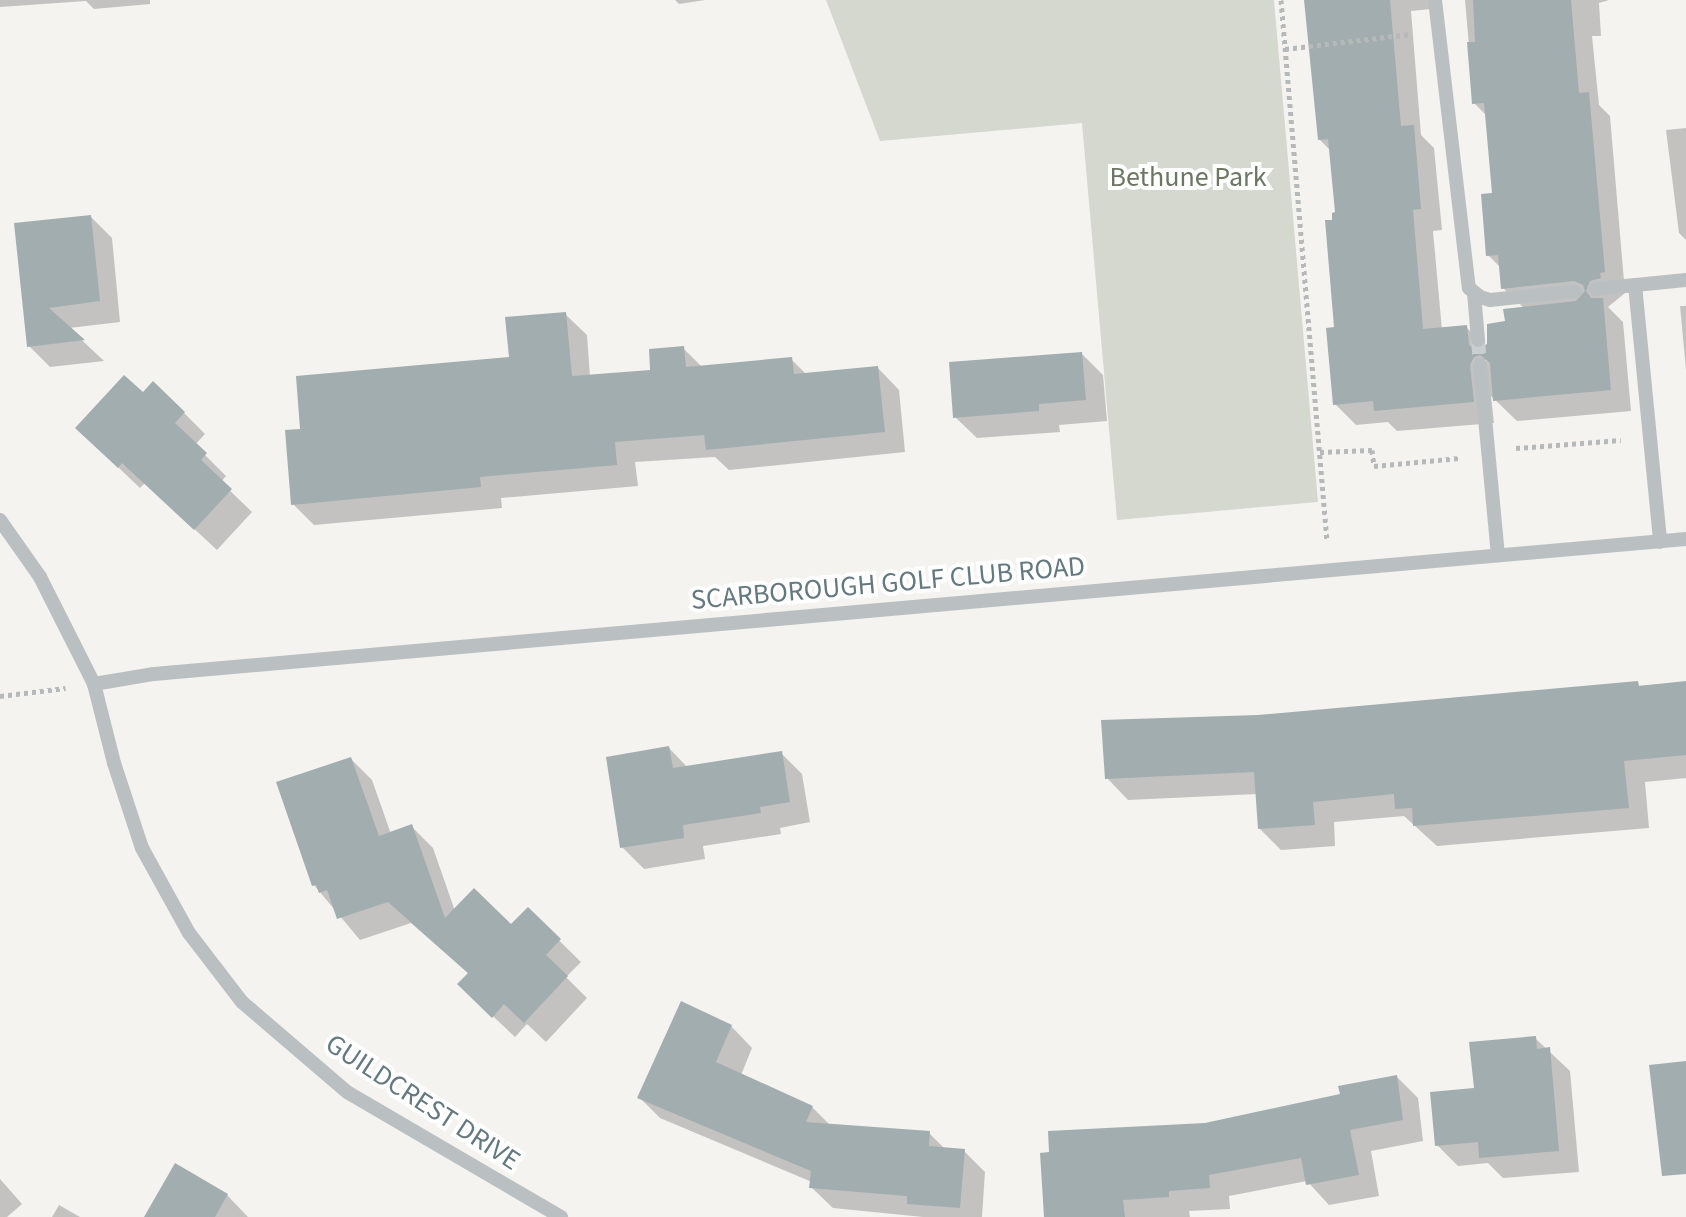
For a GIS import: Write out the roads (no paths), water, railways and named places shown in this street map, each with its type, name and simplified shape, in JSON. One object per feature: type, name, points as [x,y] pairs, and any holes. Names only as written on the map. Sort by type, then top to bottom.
[{"type":"street","points":[[1435,0],[1466,281],[1474,293],[1478,340]]},
{"type":"street","points":[[1596,289],[1686,280]]},
{"type":"street","points":[[1635,285],[1660,542]]},
{"type":"street","points":[[1474,293],[1490,300],[1575,291]]},
{"type":"street","points":[[1480,365],[1498,555]]},
{"type":"street","name":"GUILDCREST DRIVE","points":[[0,520],[40,577],[94,684],[114,763],[142,848],[189,933],[242,1002],[347,1092],[561,1217]]},
{"type":"street","name":"SCARBOROUGH GOLF CLUB ROAD","points":[[94,684],[154,674],[1686,539]]},
{"type":"tunnel","points":[[1478,340],[1480,365]]},
{"type":"park label","name":"Bethune Park","points":[[1188,177]]}]
